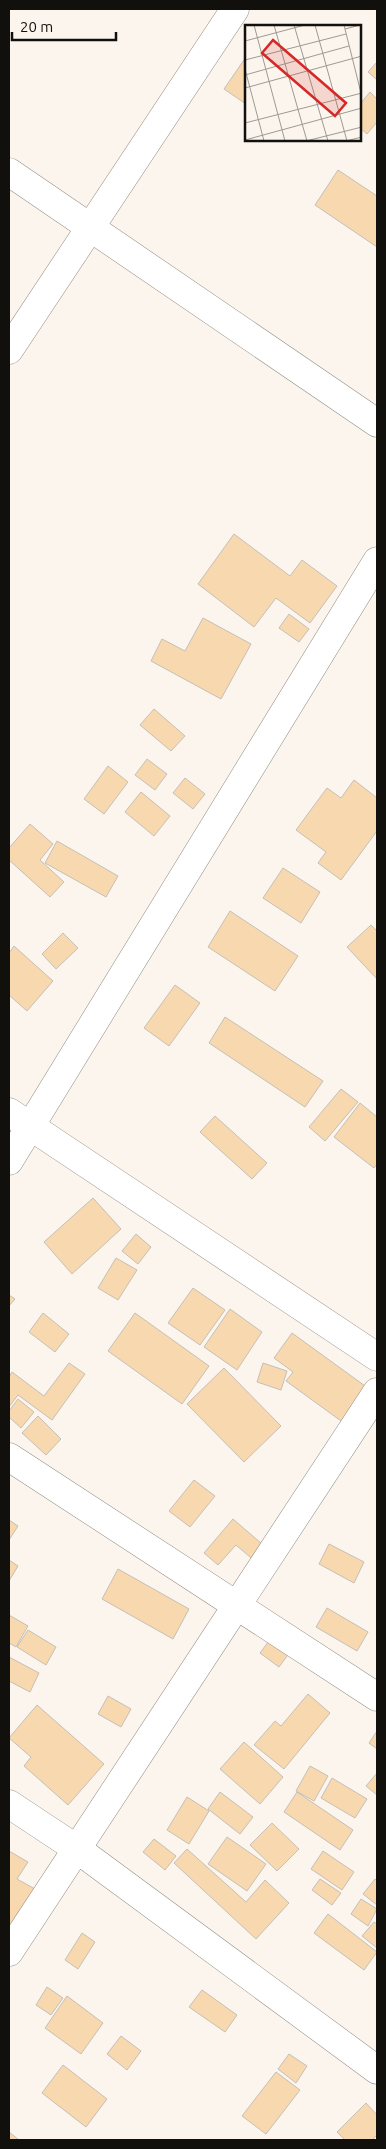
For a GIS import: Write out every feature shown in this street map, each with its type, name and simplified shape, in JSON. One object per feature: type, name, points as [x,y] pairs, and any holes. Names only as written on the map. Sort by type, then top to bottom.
[{"type":"street","points":[[9,350],[235,9]]},
{"type":"street","points":[[9,172],[377,423]]},
{"type":"street","points":[[9,1161],[377,561]]},
{"type":"street","points":[[9,1112],[377,1357]]},
{"type":"street","points":[[9,1952],[377,1392]]},
{"type":"street","points":[[9,1457],[238,1604],[377,1697]]},
{"type":"street","points":[[9,1804],[77,1848],[377,2070]]},
{"type":"building","points":[[245,58],[245,103],[224,89]]},
{"type":"building","points":[[377,62],[377,80],[368,72]]},
{"type":"building","points":[[370,92],[377,99],[377,122],[367,134],[361,129],[361,103]]},
{"type":"building","points":[[338,170],[377,196],[377,247],[315,205]]},
{"type":"building","points":[[234,534],[290,576],[302,560],[337,586],[310,623],[276,598],[254,627],[198,584]]},
{"type":"building","points":[[289,614],[309,629],[299,642],[279,628]]},
{"type":"building","points":[[203,618],[251,644],[221,699],[151,661],[162,639],[185,651]]},
{"type":"building","points":[[154,709],[185,736],[171,751],[140,725]]},
{"type":"building","points":[[147,759],[167,774],[155,790],[135,775]]},
{"type":"building","points":[[108,766],[128,782],[104,814],[84,799]]},
{"type":"building","points":[[185,778],[205,794],[193,809],[173,793]]},
{"type":"building","points":[[354,780],[377,798],[377,831],[341,880],[318,863],[326,852],[296,830],[327,788],[341,798]]},
{"type":"building","points":[[141,792],[170,816],[154,836],[125,812]]},
{"type":"building","points":[[30,824],[53,844],[40,860],[64,882],[50,897],[9,860],[9,848]]},
{"type":"building","points":[[57,841],[118,876],[106,897],[45,863]]},
{"type":"building","points":[[283,868],[320,892],[301,923],[263,898]]},
{"type":"building","points":[[230,911],[298,956],[275,991],[208,947]]},
{"type":"building","points":[[371,925],[377,931],[377,979],[347,947]]},
{"type":"building","points":[[63,933],[78,948],[56,969],[42,954]]},
{"type":"building","points":[[14,946],[53,981],[27,1011],[9,995],[9,953]]},
{"type":"building","points":[[175,985],[200,1003],[169,1046],[144,1028]]},
{"type":"building","points":[[225,1017],[323,1081],[305,1107],[209,1043]]},
{"type":"building","points":[[341,1089],[358,1102],[325,1141],[309,1127]]},
{"type":"building","points":[[360,1103],[377,1117],[377,1164],[374,1168],[334,1137]]},
{"type":"building","points":[[215,1116],[267,1163],[252,1179],[200,1132]]},
{"type":"building","points":[[93,1198],[121,1229],[72,1274],[44,1242]]},
{"type":"building","points":[[136,1234],[151,1247],[138,1264],[122,1251]]},
{"type":"building","points":[[116,1258],[137,1270],[118,1300],[98,1288]]},
{"type":"building","points":[[193,1288],[225,1310],[200,1345],[168,1323]]},
{"type":"building","points":[[9,1295],[15,1299],[9,1306]]},
{"type":"building","points":[[230,1309],[262,1332],[237,1370],[204,1347]]},
{"type":"building","points":[[43,1313],[69,1334],[55,1352],[29,1332]]},
{"type":"building","points":[[135,1313],[209,1366],[182,1404],[108,1351]]},
{"type":"building","points":[[292,1333],[372,1391],[348,1426],[286,1381],[293,1372],[274,1358]]},
{"type":"building","points":[[69,1363],[85,1374],[52,1420],[18,1395],[9,1407],[9,1377],[12,1372],[44,1396]]},
{"type":"building","points":[[263,1363],[287,1371],[281,1390],[257,1382]]},
{"type":"building","points":[[224,1368],[281,1426],[244,1462],[187,1404]]},
{"type":"building","points":[[18,1399],[34,1412],[21,1428],[9,1417],[9,1411]]},
{"type":"building","points":[[38,1416],[61,1439],[46,1455],[22,1433]]},
{"type":"building","points":[[194,1480],[215,1496],[190,1527],[169,1511]]},
{"type":"building","points":[[233,1519],[276,1556],[264,1569],[236,1545],[218,1565],[204,1553]]},
{"type":"building","points":[[9,1520],[18,1526],[9,1540]]},
{"type":"building","points":[[329,1544],[364,1562],[354,1583],[319,1564]]},
{"type":"building","points":[[9,1560],[18,1566],[9,1581]]},
{"type":"building","points":[[118,1569],[189,1609],[173,1639],[102,1599]]},
{"type":"building","points":[[327,1608],[368,1632],[357,1651],[316,1627]]},
{"type":"building","points":[[9,1615],[28,1626],[16,1647],[9,1643]]},
{"type":"building","points":[[28,1630],[56,1647],[46,1665],[17,1647]]},
{"type":"building","points":[[271,1638],[290,1652],[279,1667],[260,1653]]},
{"type":"building","points":[[9,1657],[39,1673],[30,1692],[9,1681]]},
{"type":"building","points":[[308,1694],[330,1713],[284,1769],[254,1745],[275,1721],[281,1726]]},
{"type":"building","points":[[108,1696],[131,1709],[121,1727],[98,1714]]},
{"type":"building","points":[[37,1705],[104,1764],[68,1805],[24,1766],[31,1757],[9,1738]]},
{"type":"building","points":[[377,1731],[377,1749],[369,1743]]},
{"type":"building","points":[[244,1742],[283,1777],[260,1804],[220,1769]]},
{"type":"building","points":[[310,1766],[328,1776],[314,1801],[296,1791]]},
{"type":"building","points":[[377,1773],[377,1795],[366,1786]]},
{"type":"building","points":[[332,1778],[367,1799],[355,1818],[321,1798]]},
{"type":"building","points":[[220,1792],[253,1817],[240,1834],[208,1809]]},
{"type":"building","points":[[297,1792],[353,1830],[340,1850],[284,1812]]},
{"type":"building","points":[[187,1797],[209,1811],[189,1844],[167,1830]]},
{"type":"building","points":[[272,1823],[299,1849],[277,1871],[250,1845]]},
{"type":"building","points":[[227,1837],[266,1864],[247,1891],[208,1864]]},
{"type":"building","points":[[154,1839],[176,1856],[165,1870],[143,1852]]},
{"type":"building","points":[[187,1849],[246,1902],[265,1880],[289,1903],[256,1939],[174,1863]]},
{"type":"building","points":[[9,1851],[28,1862],[17,1879],[44,1894],[9,1940]]},
{"type":"building","points":[[323,1851],[354,1872],[342,1890],[311,1869]]},
{"type":"building","points":[[320,1879],[341,1893],[332,1905],[312,1890]]},
{"type":"building","points":[[375,1879],[377,1881],[377,1905],[363,1894]]},
{"type":"building","points":[[361,1899],[377,1909],[368,1926],[351,1914]]},
{"type":"building","points":[[328,1914],[377,1952],[364,1970],[314,1933]]},
{"type":"building","points":[[374,1922],[377,1924],[377,1948],[362,1936]]},
{"type":"building","points":[[82,1933],[95,1942],[78,1969],[65,1960]]},
{"type":"building","points":[[47,1987],[63,1998],[51,2015],[36,2005]]},
{"type":"building","points":[[202,1990],[237,2015],[225,2032],[189,2007]]},
{"type":"building","points":[[67,1996],[103,2023],[81,2054],[45,2028]]},
{"type":"building","points":[[121,2036],[141,2051],[127,2070],[107,2054]]},
{"type":"building","points":[[289,2054],[307,2066],[296,2083],[278,2069]]},
{"type":"building","points":[[63,2065],[107,2099],[86,2127],[42,2093]]},
{"type":"building","points":[[276,2072],[300,2090],[266,2134],[242,2116]]},
{"type":"building","points":[[366,2103],[377,2115],[377,2135],[372,2140],[345,2140],[337,2132]]},
{"type":"building","points":[[9,2132],[19,2140],[9,2140]]}]
